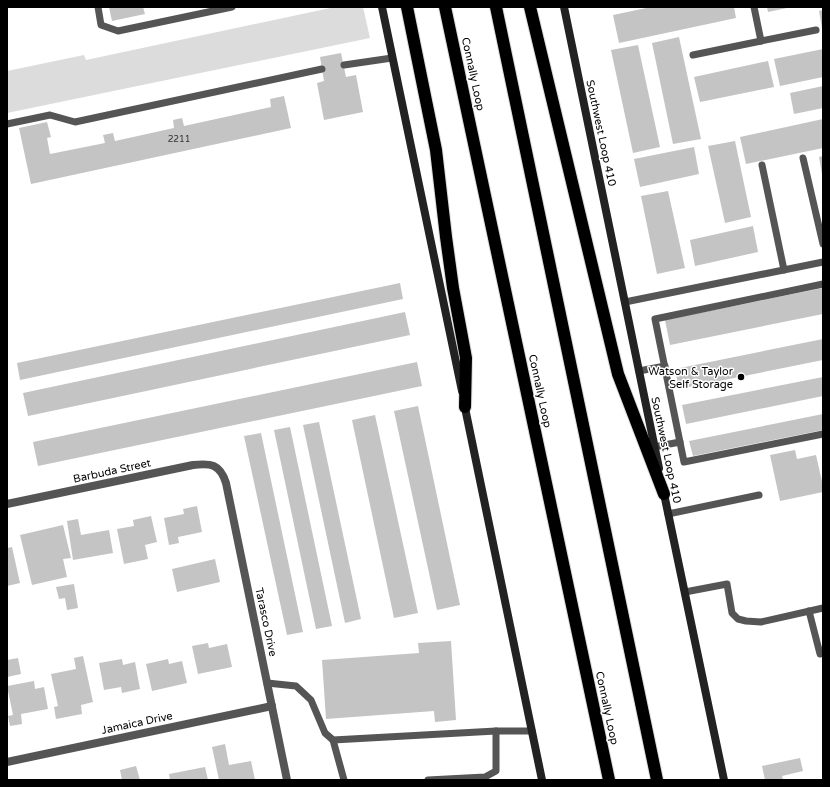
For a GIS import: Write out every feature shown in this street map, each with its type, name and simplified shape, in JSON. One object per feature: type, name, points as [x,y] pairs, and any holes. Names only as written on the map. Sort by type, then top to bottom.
[{"type":"highway","points":[[407,7],[436,150],[450,270],[466,358],[465,408]]},
{"type":"highway","name":"Connally Loop","points":[[445,7],[609,780]]},
{"type":"highway","points":[[496,7],[657,780]]},
{"type":"highway","points":[[530,7],[618,374],[664,494]]},
{"type":"main road","points":[[382,7],[542,780]]},
{"type":"main road","name":"Southwest Loop 410","points":[[564,7],[724,780]]},
{"type":"street","name":"Barbuda Street","points":[[7,504],[193,465],[205,464],[214,466],[220,470]]},
{"type":"street","name":"Tarasco Drive","points":[[220,470],[226,483],[287,780]]},
{"type":"street","name":"Jamaica Drive","points":[[7,762],[272,706]]},
{"type":"lane","points":[[98,7],[101,25],[118,31],[232,7]]},
{"type":"lane","points":[[754,7],[761,41]]},
{"type":"lane","points":[[693,54],[816,30]]},
{"type":"lane","points":[[344,65],[392,58]]},
{"type":"lane","points":[[7,124],[50,115],[75,122],[322,69]]},
{"type":"lane","points":[[803,158],[823,244]]},
{"type":"lane","points":[[762,165],[784,270]]},
{"type":"lane","points":[[625,302],[823,262]]},
{"type":"lane","points":[[823,284],[655,319],[684,462],[823,434]]},
{"type":"lane","points":[[639,371],[665,366]]},
{"type":"lane","points":[[654,447],[680,442]]},
{"type":"lane","points":[[668,514],[759,495]]},
{"type":"lane","points":[[684,592],[727,584],[732,613],[738,618],[746,621],[761,622],[823,608]]},
{"type":"lane","points":[[809,611],[820,654]]},
{"type":"lane","points":[[267,683],[296,686],[311,700],[325,733],[333,740],[344,780]]},
{"type":"lane","points":[[333,740],[496,731],[532,731]]},
{"type":"lane","points":[[428,780],[485,777],[496,771],[496,731]]},
{"type":"shaded area","points":[[335,7],[363,7],[370,38],[7,113],[7,71],[84,55],[86,60]]},
{"type":"building","points":[[109,7],[143,7],[145,14],[112,21]]},
{"type":"building","points":[[651,7],[734,7],[736,18],[619,43],[613,15]]},
{"type":"building","points":[[767,7],[787,7],[787,8],[768,12]]},
{"type":"building","points":[[823,10],[823,28],[822,28],[819,11]]},
{"type":"building","points":[[679,37],[701,139],[673,144],[652,43]]},
{"type":"building","points":[[638,45],[660,147],[633,153],[611,50]]},
{"type":"building","points":[[823,49],[823,77],[780,86],[774,59]]},
{"type":"building","points":[[341,53],[346,77],[356,75],[363,112],[324,120],[317,83],[324,81],[320,57]]},
{"type":"building","points":[[768,61],[774,87],[700,102],[694,77]]},
{"type":"building","points":[[823,86],[823,108],[794,114],[790,93]]},
{"type":"building","points":[[284,96],[291,128],[31,184],[19,128],[47,122],[51,137],[47,138],[50,154],[105,143],[103,135],[113,133],[115,141],[174,128],[173,120],[182,118],[184,126],[271,107],[270,99]]},
{"type":"building","points":[[823,119],[823,148],[746,164],[740,137]]},
{"type":"building","points":[[735,141],[751,217],[725,223],[708,146]]},
{"type":"building","points":[[694,147],[699,174],[640,187],[634,159]]},
{"type":"building","points":[[823,156],[823,174],[822,174],[819,157]]},
{"type":"building","points":[[668,191],[685,268],[657,274],[641,196]]},
{"type":"building","points":[[753,226],[758,252],[695,266],[690,240]]},
{"type":"building","points":[[400,283],[403,299],[20,380],[17,363]]},
{"type":"building","points":[[823,288],[823,314],[670,345],[665,320]]},
{"type":"building","points":[[405,312],[410,335],[28,416],[23,393]]},
{"type":"building","points":[[823,339],[823,360],[679,389],[675,369]]},
{"type":"building","points":[[417,362],[422,386],[38,466],[33,442]]},
{"type":"building","points":[[823,377],[823,396],[686,424],[682,405]]},
{"type":"building","points":[[418,406],[460,605],[437,610],[394,411]]},
{"type":"building","points":[[823,414],[823,430],[693,456],[689,441]]},
{"type":"building","points":[[375,415],[418,613],[394,618],[352,420]]},
{"type":"building","points":[[319,422],[361,619],[345,623],[303,425]]},
{"type":"building","points":[[290,427],[332,626],[316,629],[274,430]]},
{"type":"building","points":[[261,433],[303,632],[287,635],[244,436]]},
{"type":"building","points":[[795,450],[797,459],[816,455],[823,492],[780,501],[770,455]]},
{"type":"building","points":[[197,506],[202,532],[178,537],[179,543],[169,545],[164,518],[184,514],[183,509]]},
{"type":"building","points":[[151,516],[157,542],[145,545],[148,559],[124,564],[117,529],[134,526],[133,520]]},
{"type":"building","points":[[78,519],[81,535],[109,530],[113,553],[73,560],[67,521]]},
{"type":"building","points":[[63,525],[71,558],[63,559],[67,577],[32,585],[20,535]]},
{"type":"building","points":[[12,547],[20,583],[7,586],[7,548]]},
{"type":"building","points":[[215,559],[220,582],[177,592],[172,569]]},
{"type":"building","points":[[74,584],[78,608],[67,610],[65,598],[59,599],[56,587]]},
{"type":"building","points":[[451,641],[456,720],[435,722],[434,711],[326,719],[322,660],[419,653],[418,643]]},
{"type":"building","points":[[208,643],[209,648],[227,644],[232,667],[198,674],[192,646]]},
{"type":"building","points":[[83,656],[93,702],[81,705],[82,714],[56,719],[54,707],[58,706],[51,674],[76,669],[74,658]]},
{"type":"building","points":[[18,658],[21,674],[7,677],[7,660]]},
{"type":"building","points":[[122,659],[123,665],[135,662],[140,689],[122,693],[121,687],[104,690],[99,663]]},
{"type":"building","points":[[168,659],[169,664],[182,661],[187,683],[152,691],[146,664]]},
{"type":"building","points":[[34,681],[35,689],[44,687],[48,709],[21,714],[22,724],[10,726],[8,716],[13,715],[7,686]]},
{"type":"building","points":[[225,744],[229,765],[251,761],[255,780],[219,780],[212,747]]},
{"type":"building","points":[[800,758],[803,771],[782,776],[783,780],[765,780],[762,766]]},
{"type":"building","points":[[136,766],[140,780],[122,780],[120,770]]},
{"type":"building","points":[[205,767],[208,780],[170,780],[169,774]]},
{"type":"place","name":"Watson & Taylor Self Storage","points":[[741,377]]}]
